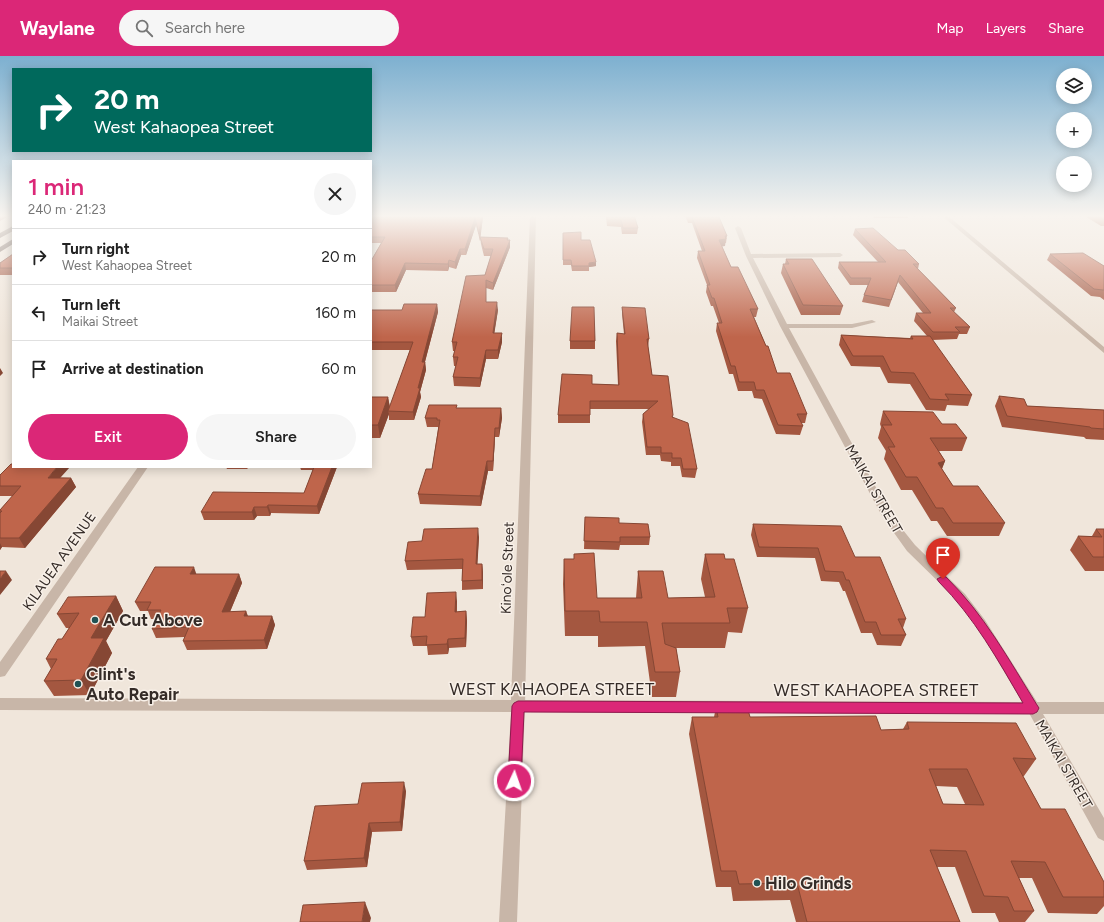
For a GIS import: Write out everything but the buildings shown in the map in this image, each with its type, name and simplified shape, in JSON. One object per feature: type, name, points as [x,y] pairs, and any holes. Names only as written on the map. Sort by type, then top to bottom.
[{"type":"street","name":"Kinoʻole Street","points":[[508,922],[518,706],[533,255]]},
{"type":"street","points":[[749,256],[802,255]]},
{"type":"street","points":[[991,255],[1104,351]]},
{"type":"street","name":"MAIKAI STREET","points":[[749,256],[784,326],[893,525],[911,548],[970,608],[990,636],[1104,833]]},
{"type":"street","points":[[784,326],[852,326],[872,322]]},
{"type":"street","name":"KILAUEA AVENUE","points":[[0,672],[142,468]]},
{"type":"street","name":"WEST KAHAOPEA STREET","points":[[0,704],[1104,708]]},
{"type":"place","name":"A Cut Above","points":[[95,620]]},
{"type":"place","name":"Clint's Auto Repair","points":[[78,684]]},
{"type":"place","name":"Hilo Grinds","points":[[757,883]]},
{"type":"route","points":[[514,781],[518,706],[1033,708],[981,623],[970,608],[943,579]]}]
